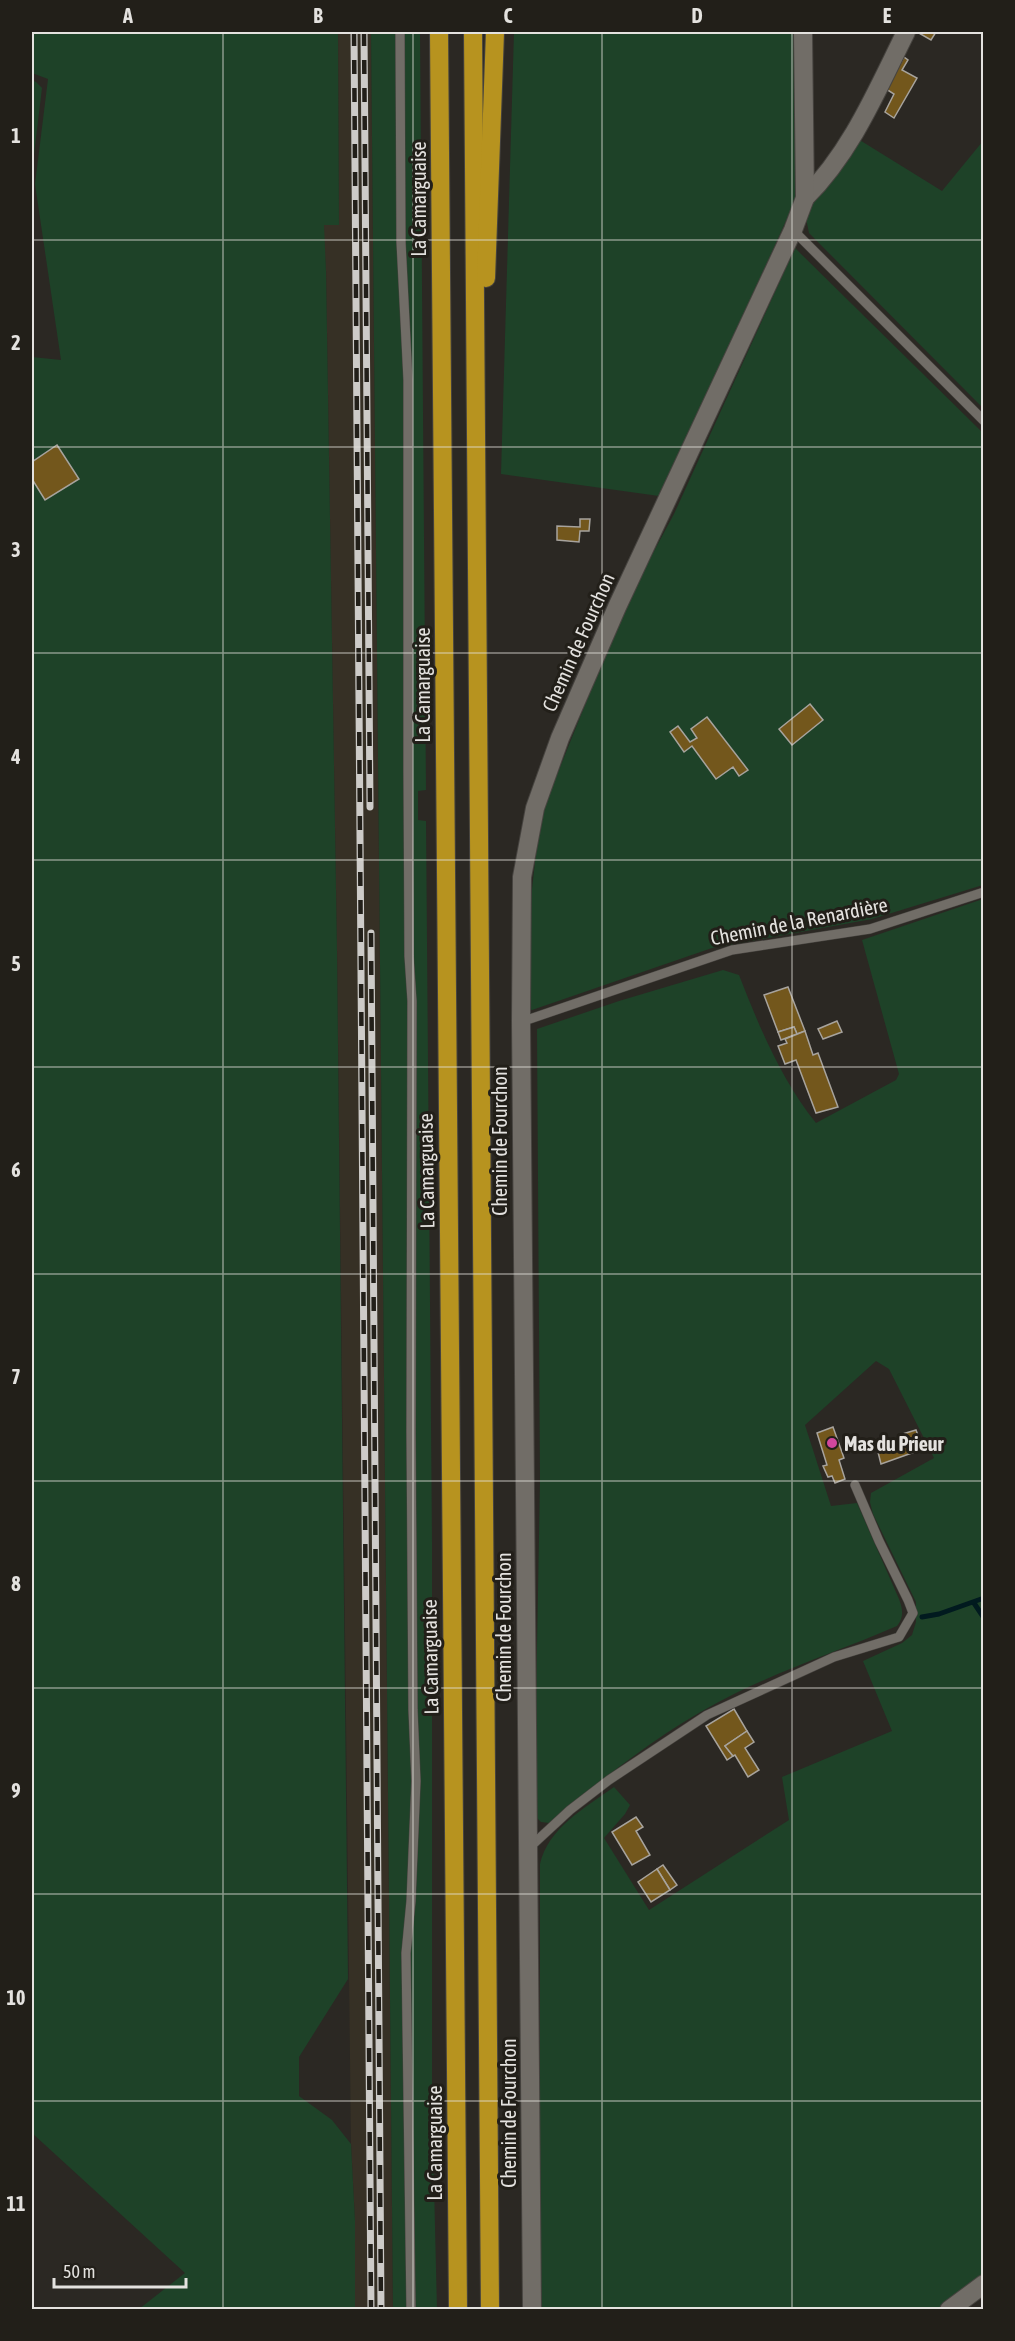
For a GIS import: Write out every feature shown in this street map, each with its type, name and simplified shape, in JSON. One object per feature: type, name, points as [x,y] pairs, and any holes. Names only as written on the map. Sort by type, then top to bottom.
[{"type":"highway","name":"La Camarguaise","points":[[439,32],[458,2310]]},
{"type":"highway","points":[[472,32],[490,2310]]},
{"type":"highway","points":[[477,502],[495,32]]},
{"type":"street","name":"Chemin de Fourchon","points":[[532,2310],[520,1022],[522,877],[539,798],[560,738],[617,607],[793,230],[805,198],[803,32]]},
{"type":"street","points":[[805,198],[824,179],[858,129],[906,32]]},
{"type":"street","points":[[949,2310],[984,2284]]},
{"type":"lane","points":[[400,32],[401,242],[408,380],[409,956],[412,1001],[411,1432],[416,1781],[411,1901],[406,1953],[411,2310]]},
{"type":"lane","points":[[793,230],[984,421]]},
{"type":"lane","name":"Chemin de la Renardière","points":[[520,1022],[732,950],[870,929],[984,892]]},
{"type":"lane","points":[[528,1848],[570,1810],[609,1780],[706,1715],[834,1657],[899,1637],[913,1613],[855,1485]]},
{"type":"shaded area","points":[[338,32],[371,32],[393,2310],[355,2309],[355,2221],[351,2144],[337,951],[326,271],[323,225],[339,225]]},
{"type":"green space","points":[[32,32],[338,32],[339,225],[324,225],[337,951],[348,1979],[299,2057],[299,2096],[332,2120],[351,2144],[355,2221],[355,2309],[139,2309],[185,2273],[32,2133],[32,357],[61,360],[35,184],[48,79],[32,73]]},
{"type":"green space","points":[[371,32],[420,32],[426,790],[418,791],[418,820],[426,821],[432,1542],[432,2101],[437,2310],[393,2309]]},
{"type":"green space","points":[[514,32],[796,32],[799,184],[795,201],[659,496],[501,474]]},
{"type":"green space","points":[[32,80],[42,88],[32,171]]},
{"type":"green space","points":[[858,139],[942,191],[983,141],[983,408],[809,233],[806,218],[811,205]]},
{"type":"green space","points":[[795,248],[983,433],[983,885],[872,919],[712,948],[532,1010],[527,1008],[529,916],[540,817],[626,603],[674,514]]},
{"type":"green space","points":[[983,899],[983,2277],[940,2309],[540,2309],[540,1864],[544,1851],[560,1829],[580,1811],[614,1787],[630,1805],[604,1838],[649,1910],[789,1820],[782,1777],[892,1731],[863,1661],[902,1643],[912,1635],[916,1622],[916,1602],[873,1514],[870,1502],[871,1493],[934,1458],[889,1369],[876,1361],[805,1425],[831,1506],[857,1503],[900,1603],[902,1616],[897,1626],[776,1675],[711,1706],[662,1736],[616,1769],[549,1823],[541,1822],[534,1815],[540,1480],[537,1029],[619,1001],[723,970],[739,975],[763,1033],[782,1071],[816,1123],[896,1080],[899,1074],[862,940]]},
{"type":"building","points":[[917,32],[936,32],[931,40]]},
{"type":"building","points":[[904,57],[908,60],[902,70],[917,78],[894,118],[885,112],[894,94],[886,89]]},
{"type":"building","points":[[57,445],[79,479],[45,500],[32,479],[32,462]]},
{"type":"building","points":[[580,519],[590,519],[589,531],[580,531],[579,542],[557,540],[557,526],[580,527]]},
{"type":"building","points":[[810,704],[823,720],[792,745],[779,729]]},
{"type":"building","points":[[707,717],[748,770],[739,776],[733,767],[716,779],[692,746],[684,752],[670,732],[678,726],[690,742],[697,738],[691,729]]},
{"type":"building","points":[[788,987],[805,1031],[797,1034],[794,1027],[778,1032],[764,995]]},
{"type":"building","points":[[837,1021],[842,1032],[823,1039],[818,1029]]},
{"type":"building","points":[[794,1027],[797,1034],[781,1040],[778,1032]]},
{"type":"building","points":[[805,1031],[813,1055],[818,1053],[838,1107],[816,1113],[796,1060],[785,1064],[778,1046],[787,1043],[785,1039]]},
{"type":"building","points":[[833,1427],[844,1458],[839,1460],[845,1479],[835,1483],[832,1476],[828,1477],[823,1466],[827,1465],[817,1433]]},
{"type":"building","points":[[916,1430],[923,1449],[881,1464],[878,1452],[902,1444],[899,1435]]},
{"type":"building","points":[[734,1709],[747,1731],[725,1746],[733,1756],[727,1760],[706,1726]]},
{"type":"building","points":[[747,1731],[754,1742],[745,1748],[759,1770],[748,1777],[735,1755],[733,1756],[725,1746]]},
{"type":"building","points":[[636,1817],[643,1827],[636,1831],[650,1855],[632,1865],[612,1832]]},
{"type":"building","points":[[663,1865],[677,1885],[670,1890],[657,1869]]},
{"type":"building","points":[[657,1869],[670,1890],[651,1902],[638,1882]]},
{"type":"waterway","points":[[922,1617],[939,1614],[984,1598]]},
{"type":"waterway","points":[[974,1603],[984,1618]]},
{"type":"railway","points":[[354,32],[371,2310]]},
{"type":"railway","points":[[364,32],[370,807]]},
{"type":"railway","points":[[371,933],[381,2310]]},
{"type":"place","name":"Mas du Prieur","points":[[832,1443]]}]
